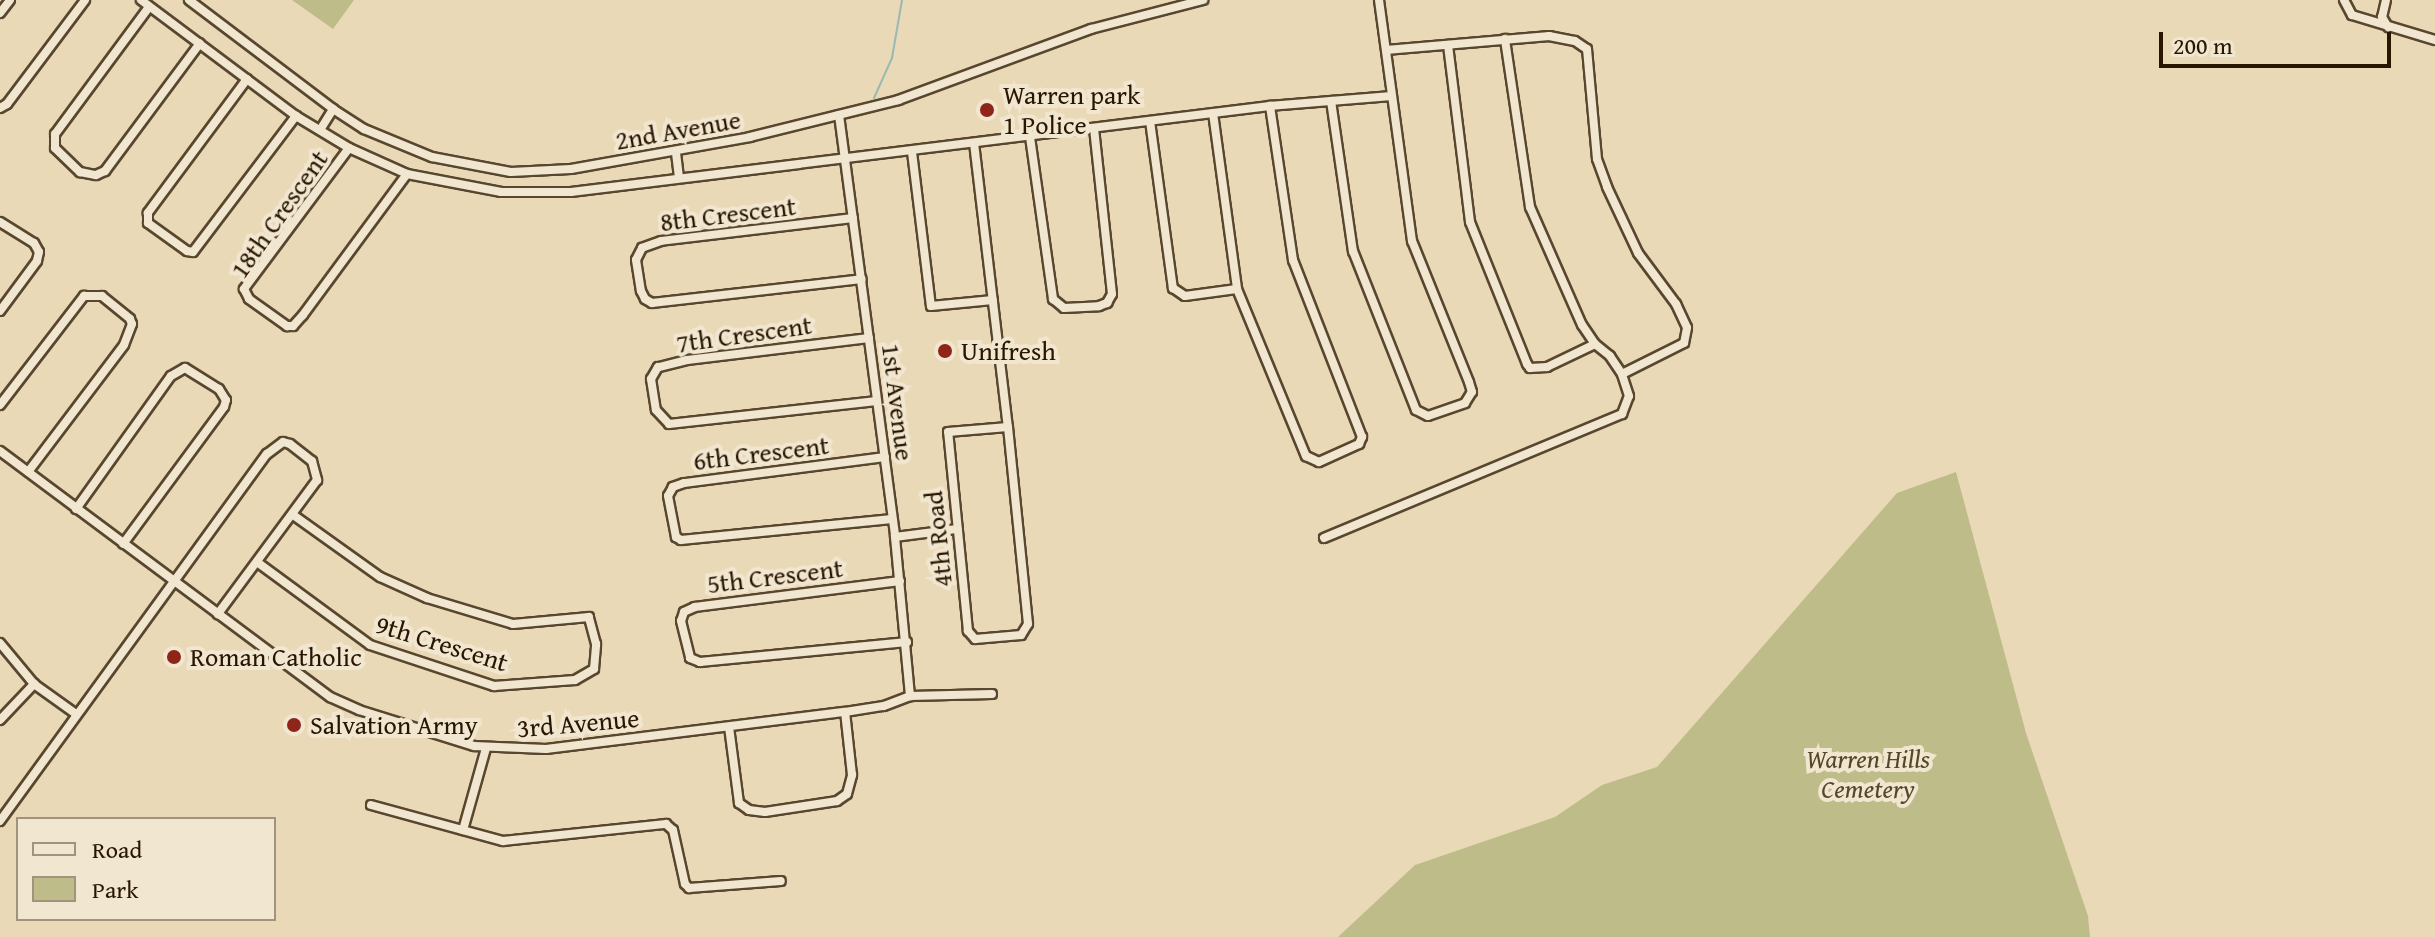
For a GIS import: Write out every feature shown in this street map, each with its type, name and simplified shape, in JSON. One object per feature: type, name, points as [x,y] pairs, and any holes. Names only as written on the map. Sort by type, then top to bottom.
[{"type":"street","points":[[0,13],[10,0]]},
{"type":"street","points":[[0,108],[7,104],[85,0]]},
{"type":"street","points":[[141,0],[296,116],[349,148],[407,174],[466,188],[536,193],[912,152],[1270,106],[1391,96]]},
{"type":"street","name":"2nd Avenue","points":[[189,0],[333,109],[396,144],[432,157],[511,172],[571,169],[676,153],[839,115],[958,80],[1091,29],[1203,0]]},
{"type":"street","points":[[1331,101],[1353,251],[1416,410],[1428,416],[1465,403],[1472,392],[1412,241],[1379,0]]},
{"type":"street","points":[[2344,0],[2352,15],[2435,40]]},
{"type":"street","points":[[2386,0],[2382,17],[2388,27]]},
{"type":"street","points":[[149,7],[55,134],[55,148],[80,172],[96,175],[105,171],[200,43]]},
{"type":"street","points":[[1386,50],[1549,36],[1575,41],[1587,49],[1597,159],[1607,187],[1638,253],[1676,304],[1687,328],[1684,343],[1622,374]]},
{"type":"street","points":[[1324,538],[1616,418],[1622,414],[1629,396],[1622,374],[1582,325],[1530,207],[1505,39]]},
{"type":"street","points":[[1448,45],[1470,222],[1527,364],[1530,368],[1547,367],[1595,344]]},
{"type":"street","points":[[247,79],[148,213],[148,223],[187,251],[193,252],[296,116]]},
{"type":"street","points":[[1213,113],[1237,289],[1306,456],[1319,462],[1359,444],[1362,437],[1293,260],[1270,106]]},
{"type":"street","points":[[320,130],[333,109]]},
{"type":"street","name":"1st Avenue","points":[[839,115],[895,537],[910,696]]},
{"type":"street","points":[[1150,121],[1173,288],[1185,296],[1237,289]]},
{"type":"street","points":[[1030,137],[1053,299],[1064,308],[1103,305],[1112,294],[1111,265],[1094,128]]},
{"type":"street","points":[[974,143],[1008,427]]},
{"type":"street","name":"18th Crescent","points":[[349,148],[244,289],[249,299],[287,326],[293,326],[303,315],[407,174]]},
{"type":"street","points":[[912,152],[931,306],[993,300]]},
{"type":"street","points":[[676,153],[679,177]]},
{"type":"street","name":"8th Crescent","points":[[853,218],[661,241],[642,248],[636,260],[641,291],[645,299],[652,303],[862,279]]},
{"type":"street","points":[[0,222],[34,243],[39,252],[37,261],[0,311]]},
{"type":"street","points":[[0,405],[84,296],[102,296],[130,319],[132,324],[124,345],[28,472]]},
{"type":"street","name":"7th Crescent","points":[[869,338],[687,360],[658,367],[651,379],[656,410],[669,424],[877,401]]},
{"type":"street","points":[[76,509],[171,376],[185,368],[219,389],[226,400],[224,407],[123,544]]},
{"type":"street","name":"4th Road","points":[[1008,427],[1028,624],[1021,635],[975,639],[968,631],[948,432],[1008,427]]},
{"type":"street","points":[[0,821],[267,454],[283,442],[312,461],[317,470],[314,487],[218,614]]},
{"type":"street","name":"3rd Avenue","points":[[0,451],[337,701],[486,748],[546,749],[845,712],[884,706],[910,696],[992,694]]},
{"type":"street","name":"6th Crescent","points":[[885,457],[684,483],[673,487],[668,496],[676,537],[681,540],[892,519]]},
{"type":"street","name":"9th Crescent","points":[[257,562],[370,645],[487,684],[507,687],[575,680],[594,669],[596,644],[589,617],[513,624],[427,598],[380,577],[293,515]]},
{"type":"street","points":[[895,537],[957,529]]},
{"type":"street","name":"5th Crescent","points":[[900,581],[695,607],[684,612],[681,621],[690,658],[700,662],[907,642]]},
{"type":"street","points":[[0,643],[34,684],[76,714]]},
{"type":"street","points":[[0,720],[34,684]]},
{"type":"street","points":[[729,727],[739,803],[749,810],[765,812],[837,801],[847,794],[852,775],[845,712]]},
{"type":"street","points":[[463,830],[486,748]]},
{"type":"street","points":[[371,805],[484,838],[521,841],[666,824],[671,825],[685,884],[689,888],[781,881]]},
{"type":"green space","points":[[292,0],[354,0],[333,29]]},
{"type":"green space","name":"Warren Hills Cemetery","points":[[1956,472],[2026,733],[2088,916],[2090,937],[1338,937],[1415,865],[1555,817],[1602,785],[1657,767],[1897,493]]},
{"type":"waterway","points":[[874,98],[892,58],[902,0]]},
{"type":"place","name":"Warren park 1 Police","points":[[987,110]]},
{"type":"place","name":"Unifresh","points":[[945,351]]},
{"type":"place","name":"Roman Catholic","points":[[174,657]]},
{"type":"place","name":"Salvation Army","points":[[294,725]]}]
